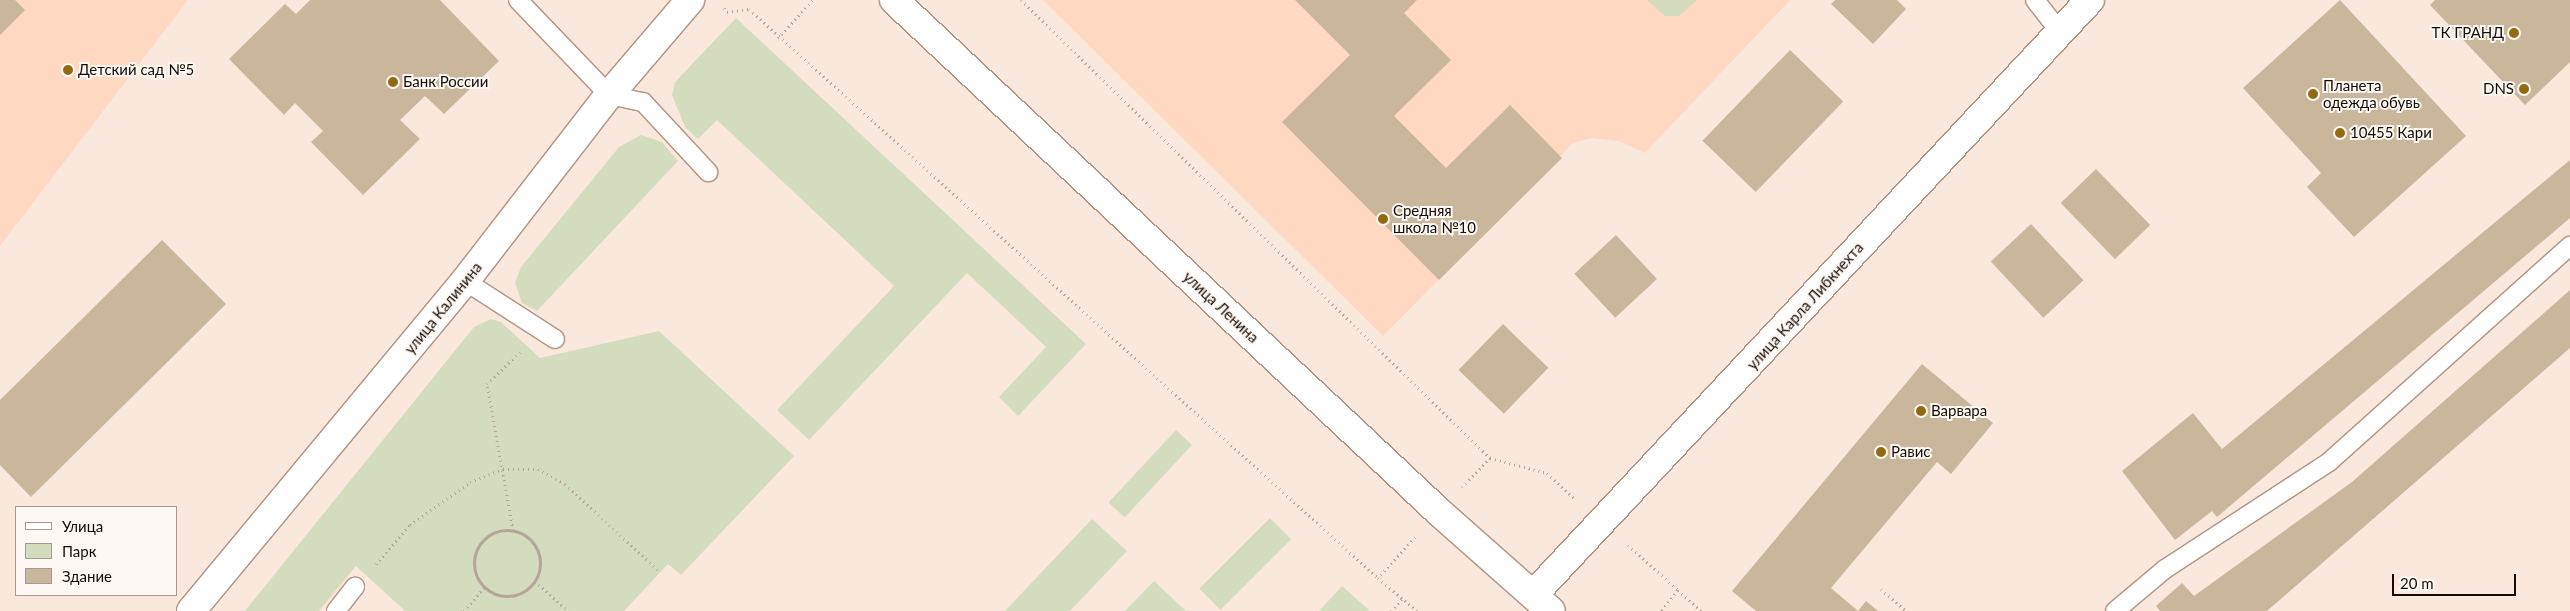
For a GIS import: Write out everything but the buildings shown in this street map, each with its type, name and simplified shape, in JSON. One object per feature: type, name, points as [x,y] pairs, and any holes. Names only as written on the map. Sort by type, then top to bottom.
[{"type":"main road","name":"улица Калинина","points":[[191,611],[465,282],[609,95],[690,0]]},
{"type":"main road","name":"улица Ленина","points":[[894,0],[1534,606]]},
{"type":"main road","name":"улица Карла Либкнехта","points":[[1534,606],[1602,522],[1731,388],[2058,29],[2090,0]]},
{"type":"lane","points":[[518,0],[609,95],[643,102],[708,172]]},
{"type":"lane","points":[[2035,0],[2058,29]]},
{"type":"lane","points":[[2115,611],[2165,570],[2329,462],[2570,246]]},
{"type":"lane","points":[[465,282],[548,335]]},
{"type":"lane","points":[[336,611],[355,587]]},
{"type":"path","points":[[718,0],[728,12],[749,9],[778,38],[1378,578]]},
{"type":"path","points":[[778,38],[813,0]]},
{"type":"path","points":[[1021,0],[1490,458],[1547,473],[1701,611]]},
{"type":"path","points":[[513,530],[487,384],[548,335]]},
{"type":"path","points":[[355,587],[418,519],[470,482],[503,469],[538,469],[565,484],[660,572]]},
{"type":"path","points":[[501,530],[513,530],[535,544],[540,556],[535,581],[514,595],[485,587],[475,569],[480,544],[501,530]]},
{"type":"path","points":[[535,581],[568,611]]},
{"type":"path","points":[[464,611],[485,587]]},
{"type":"path","points":[[1881,589],[1906,611]]},
{"type":"path","points":[[1660,611],[1678,590]]},
{"type":"path","points":[[1391,611],[1402,599]]},
{"type":"shaded area","name":"Детский сад №5","points":[[0,0],[188,0],[0,246]]},
{"type":"shaded area","name":"Средняя школа №10","points":[[1043,0],[1790,0],[1645,153],[1619,141],[1592,138],[1573,143],[1383,336]]},
{"type":"green space","points":[[1647,0],[1697,0],[1679,16],[1665,16]]},
{"type":"green space","points":[[736,18],[1086,344],[1018,416],[999,397],[1046,347],[967,273],[809,440],[777,410],[894,286],[717,120],[698,139],[685,127],[672,95],[675,82]]},
{"type":"green space","points":[[641,135],[662,142],[678,161],[537,311],[522,303],[515,283],[521,267],[619,147]]},
{"type":"green space","points":[[491,319],[501,322],[540,358],[659,331],[794,456],[681,575],[668,564],[624,611],[405,611],[356,566],[319,611],[245,611],[474,327]]},
{"type":"green space","points":[[1176,430],[1192,445],[1125,517],[1108,502]]},
{"type":"green space","points":[[1270,518],[1291,539],[1221,610],[1199,589]]},
{"type":"green space","points":[[1092,519],[1127,551],[1070,611],[1005,611]]},
{"type":"green space","points":[[1154,581],[1186,611],[1125,611]]},
{"type":"green space","points":[[1342,586],[1370,611],[1319,611]]},
{"type":"place","name":"ТК ГРАНД","points":[[2514,33]]},
{"type":"place","name":"Детский сад №5","points":[[68,70]]},
{"type":"place","name":"Банк России","points":[[393,82]]},
{"type":"place","name":"DNS","points":[[2524,89]]},
{"type":"place","name":"Планета одежда обувь","points":[[2313,94]]},
{"type":"place","name":"10455 Кари","points":[[2340,133]]},
{"type":"place","name":"Средняя школа №10","points":[[1383,219]]},
{"type":"place","name":"Варвара","points":[[1921,411]]},
{"type":"place","name":"Равис","points":[[1881,452]]}]
